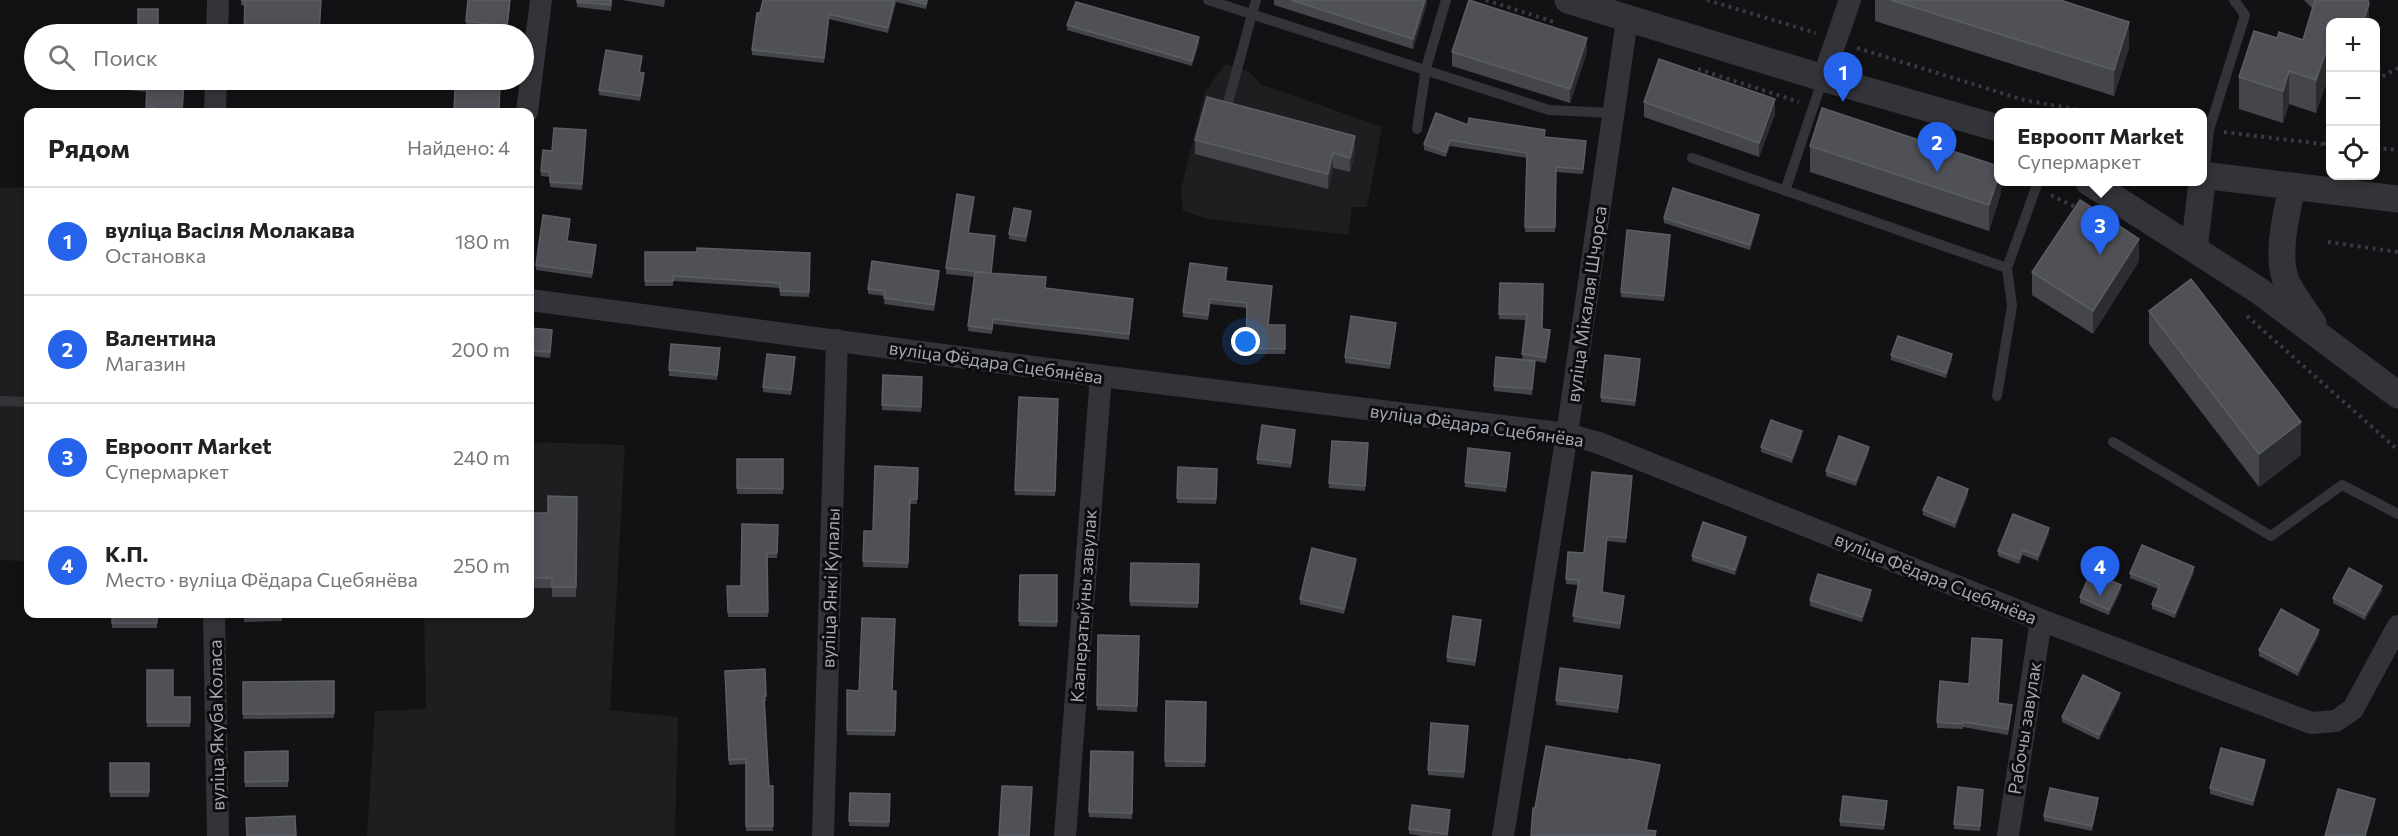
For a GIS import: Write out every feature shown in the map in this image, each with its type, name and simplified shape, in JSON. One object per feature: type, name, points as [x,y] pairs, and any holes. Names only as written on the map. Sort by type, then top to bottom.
[{"type":"street","points":[[217,24],[218,0]]},
{"type":"street","points":[[534,56],[541,0]]},
{"type":"street","points":[[1823,78],[1850,0]]},
{"type":"street","points":[[1561,11],[1628,20],[1994,127]]},
{"type":"street","name":"вуліца Мікалая Шчорса","points":[[1503,836],[1568,434],[1628,20]]},
{"type":"street","points":[[215,108],[216,90]]},
{"type":"street","points":[[528,108],[530,90]]},
{"type":"street","points":[[2207,175],[2398,199]]},
{"type":"street","points":[[2095,186],[2258,290],[2398,395]]},
{"type":"street","points":[[2194,249],[2202,186]]},
{"type":"street","points":[[2292,186],[2283,238],[2284,274],[2287,283],[2321,336]]},
{"type":"street","name":"вуліца Фёдара Сцебянёва","points":[[534,301],[1101,376],[1568,434],[1599,443],[2040,620],[2311,723],[2336,721],[2353,709],[2398,626]]},
{"type":"street","name":"вуліца Янкі Купалы","points":[[823,836],[837,340]]},
{"type":"street","name":"Кааператыўны завулак","points":[[1065,836],[1101,376]]},
{"type":"street","name":"вуліца Якуба Коласа","points":[[214,618],[218,836]]},
{"type":"street","name":"Рабочы завулак","points":[[2008,836],[2040,620]]},
{"type":"lane","points":[[1209,0],[1426,68],[1549,110],[1613,112]]},
{"type":"lane","points":[[1227,105],[1256,0]]},
{"type":"lane","points":[[1417,129],[1426,68],[1446,0]]},
{"type":"lane","points":[[2207,145],[2209,130],[2245,15],[2234,0]]},
{"type":"lane","points":[[1785,191],[1823,78]]},
{"type":"lane","points":[[1692,158],[2007,268]]},
{"type":"lane","points":[[1997,396],[2012,306],[2007,268],[2037,186]]},
{"type":"lane","points":[[0,401],[24,402]]},
{"type":"lane","points":[[2114,442],[2271,536],[2342,484],[2398,514]]},
{"type":"path","points":[[1486,0],[1561,11]]},
{"type":"path","points":[[1707,0],[2024,100],[2068,108]]},
{"type":"path","points":[[1690,66],[1814,107]]},
{"type":"path","points":[[2380,78],[2398,68]]},
{"type":"path","points":[[2209,130],[2324,145],[2326,141]]},
{"type":"path","points":[[2380,148],[2398,150]]},
{"type":"path","points":[[2328,242],[2398,252]]},
{"type":"path","points":[[2246,315],[2398,450]]},
{"type":"shaded area","points":[[1225,64],[1250,72],[1260,84],[1382,127],[1367,207],[1352,207],[1348,235],[1209,219],[1183,211],[1181,189],[1205,92]]},
{"type":"shaded area","points":[[24,187],[24,561],[0,560],[0,188]]},
{"type":"shaded area","points":[[534,442],[625,445],[610,710],[678,717],[675,836],[367,836],[375,711],[426,709],[424,618],[534,618]]},
{"type":"building","points":[[241,0],[321,0],[320,24],[244,24],[245,1]]},
{"type":"building","points":[[468,0],[510,0],[507,24],[466,21]]},
{"type":"building","points":[[577,0],[611,0],[611,5],[577,2]]},
{"type":"building","points":[[763,0],[895,0],[888,28],[829,14],[824,58],[752,50],[757,13],[760,13]]},
{"type":"building","points":[[909,0],[927,0],[926,4]]},
{"type":"building","points":[[1291,0],[1425,0],[1413,39]]},
{"type":"building","points":[[1469,0],[1587,38],[1570,89],[1452,52]]},
{"type":"building","points":[[1891,0],[2060,0],[2129,22],[2114,70]]},
{"type":"building","points":[[2315,0],[2368,0],[2364,18],[2326,18],[2326,51],[2316,80],[2289,71],[2283,91],[2239,77],[2254,31],[2277,38],[2279,32],[2303,40]]},
{"type":"building","points":[[1076,2],[1199,37],[1192,61],[1067,25]]},
{"type":"building","points":[[138,9],[158,9],[158,24],[138,24]]},
{"type":"building","points":[[606,50],[642,56],[639,72],[644,73],[640,96],[599,90]]},
{"type":"building","points":[[1659,59],[1775,99],[1759,143],[1644,102]]},
{"type":"building","points":[[147,90],[183,90],[182,108],[146,107]]},
{"type":"building","points":[[455,90],[500,90],[499,108],[454,108]]},
{"type":"building","points":[[1207,97],[1355,136],[1350,158],[1333,153],[1328,174],[1195,140]]},
{"type":"building","points":[[1822,108],[1994,165],[1995,186],[1989,205],[1810,146]]},
{"type":"building","points":[[1436,113],[1468,125],[1469,118],[1545,130],[1544,137],[1586,141],[1583,169],[1556,167],[1555,227],[1525,227],[1527,153],[1450,140],[1446,152],[1424,144]]},
{"type":"building","points":[[554,128],[586,130],[582,184],[550,182],[550,172],[541,171],[543,150],[552,151]]},
{"type":"building","points":[[1673,188],[1759,215],[1750,245],[1664,218]]},
{"type":"building","points":[[957,194],[974,197],[968,233],[995,236],[991,273],[946,268]]},
{"type":"building","points":[[2080,200],[2139,239],[2093,311],[2032,272]]},
{"type":"building","points":[[1014,208],[1031,211],[1026,237],[1009,234]]},
{"type":"building","points":[[543,215],[570,219],[567,241],[596,245],[592,273],[536,265]]},
{"type":"building","points":[[1627,230],[1670,235],[1664,296],[1621,292]]},
{"type":"building","points":[[697,248],[810,253],[809,292],[780,291],[780,283],[673,276],[673,281],[645,281],[645,252],[697,252]]},
{"type":"building","points":[[872,261],[939,271],[934,305],[884,298],[885,291],[868,289]]},
{"type":"building","points":[[1190,263],[1227,268],[1225,281],[1272,286],[1268,325],[1285,325],[1285,349],[1246,348],[1247,303],[1210,299],[1208,315],[1183,312]]},
{"type":"building","points":[[975,272],[1046,277],[1045,288],[1133,299],[1129,334],[993,319],[992,329],[968,326]]},
{"type":"building","points":[[2191,279],[2301,422],[2259,454],[2149,311]]},
{"type":"building","points":[[1500,283],[1543,284],[1542,329],[1550,330],[1546,358],[1522,354],[1527,314],[1499,314]]},
{"type":"building","points":[[1351,316],[1396,323],[1390,364],[1345,357]]},
{"type":"building","points":[[534,328],[552,330],[550,352],[534,351]]},
{"type":"building","points":[[1898,336],[1952,354],[1946,373],[1891,355]]},
{"type":"building","points":[[671,344],[720,348],[717,375],[669,370]]},
{"type":"building","points":[[767,354],[795,357],[791,390],[763,387]]},
{"type":"building","points":[[1605,355],[1640,359],[1635,401],[1601,397]]},
{"type":"building","points":[[1496,357],[1535,361],[1532,389],[1494,386]]},
{"type":"building","points":[[883,375],[922,377],[921,407],[882,405]]},
{"type":"building","points":[[1019,397],[1058,399],[1055,491],[1015,490]]},
{"type":"building","points":[[1771,420],[1802,431],[1792,458],[1761,447]]},
{"type":"building","points":[[1262,425],[1295,430],[1291,463],[1257,459]]},
{"type":"building","points":[[1839,436],[1869,447],[1856,481],[1826,471]]},
{"type":"building","points":[[1332,441],[1368,443],[1365,486],[1329,483]]},
{"type":"building","points":[[1468,448],[1510,453],[1506,487],[1465,482]]},
{"type":"building","points":[[737,459],[783,459],[783,489],[737,488]]},
{"type":"building","points":[[875,466],[918,468],[917,499],[910,499],[908,563],[863,561],[864,531],[873,531]]},
{"type":"building","points":[[1178,467],[1217,469],[1216,499],[1177,498]]},
{"type":"building","points":[[1592,472],[1632,476],[1626,538],[1607,536],[1602,592],[1624,596],[1620,624],[1573,616],[1579,580],[1566,579],[1568,552],[1584,553]]},
{"type":"building","points":[[1938,477],[1968,489],[1955,523],[1923,510]]},
{"type":"building","points":[[548,496],[577,497],[576,587],[552,587],[552,578],[534,578],[534,513],[548,513]]},
{"type":"building","points":[[2013,514],[2049,528],[2038,556],[2023,550],[2019,559],[1998,551]]},
{"type":"building","points":[[1703,522],[1746,537],[1735,570],[1692,556]]},
{"type":"building","points":[[742,524],[778,525],[777,553],[767,553],[768,612],[728,612],[727,586],[741,586]]},
{"type":"building","points":[[2142,545],[2194,567],[2175,613],[2152,604],[2160,585],[2130,573]]},
{"type":"building","points":[[1312,548],[1356,559],[1344,609],[1300,599]]},
{"type":"building","points":[[1131,563],[1199,564],[1198,603],[1130,601]]},
{"type":"building","points":[[2349,568],[2382,586],[2365,615],[2333,598]]},
{"type":"building","points":[[2091,572],[2121,585],[2109,610],[2080,597]]},
{"type":"building","points":[[1818,574],[1871,590],[1862,617],[1810,600]]},
{"type":"building","points":[[1020,575],[1057,575],[1057,622],[1019,621]]},
{"type":"building","points":[[2281,609],[2319,630],[2298,671],[2259,650]]},
{"type":"building","points":[[1453,616],[1481,620],[1475,661],[1447,657]]},
{"type":"building","points":[[112,618],[157,618],[157,623],[112,623]]},
{"type":"building","points":[[862,618],[895,619],[892,691],[896,691],[895,731],[847,730],[847,690],[859,691]]},
{"type":"building","points":[[1098,635],[1139,636],[1137,706],[1097,705]]},
{"type":"building","points":[[1972,638],[2002,640],[1998,703],[2012,705],[2008,729],[1963,722],[1963,724],[1937,722],[1940,681],[1969,684]]},
{"type":"building","points":[[1560,668],[1622,676],[1618,708],[1556,700]]},
{"type":"building","points":[[765,669],[766,696],[764,696],[769,786],[773,786],[773,826],[746,826],[746,759],[729,760],[725,671]]},
{"type":"building","points":[[147,670],[173,670],[173,697],[190,697],[190,722],[147,722]]},
{"type":"building","points":[[2083,675],[2120,693],[2099,735],[2062,717]]},
{"type":"building","points":[[334,681],[334,713],[243,714],[243,682]]},
{"type":"building","points":[[1166,701],[1206,702],[1205,762],[1165,761]]},
{"type":"building","points":[[1431,723],[1468,726],[1464,772],[1428,770]]},
{"type":"building","points":[[1546,746],[1660,765],[1646,830],[1656,831],[1655,836],[1531,836],[1533,808],[1535,808]]},
{"type":"building","points":[[2221,748],[2265,760],[2253,801],[2210,788]]},
{"type":"building","points":[[288,751],[288,781],[245,782],[245,752]]},
{"type":"building","points":[[1091,751],[1133,752],[1132,813],[1089,812]]},
{"type":"building","points":[[110,763],[149,763],[149,792],[110,792]]},
{"type":"building","points":[[1002,786],[1032,787],[1029,836],[999,836]]},
{"type":"building","points":[[1958,787],[1983,790],[1980,826],[1954,824]]},
{"type":"building","points":[[2050,788],[2098,798],[2092,826],[2044,816]]},
{"type":"building","points":[[2338,789],[2375,799],[2365,836],[2325,836]]},
{"type":"building","points":[[850,793],[890,794],[889,822],[849,821]]},
{"type":"building","points":[[1843,796],[1887,801],[1884,825],[1840,821]]},
{"type":"building","points":[[1412,805],[1450,810],[1447,834],[1409,829]]},
{"type":"building","points":[[295,816],[296,836],[247,836],[246,818]]},
{"type":"place","name":"вуліца Васіля Молакава","points":[[1843,102]]},
{"type":"place","name":"Валентина","points":[[1937,172]]},
{"type":"place","name":"Евроопт Market","points":[[2100,255]]},
{"type":"place","name":"К.П.","points":[[2100,596]]}]
